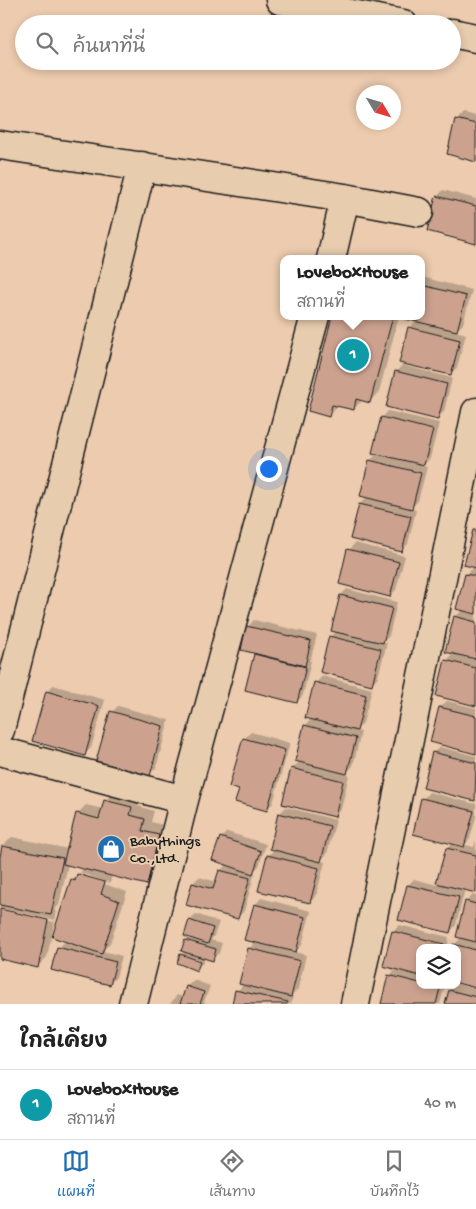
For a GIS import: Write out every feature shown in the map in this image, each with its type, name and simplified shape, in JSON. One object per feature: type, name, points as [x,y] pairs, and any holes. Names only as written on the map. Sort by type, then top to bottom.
[{"type":"street","points":[[280,0],[357,15]]},
{"type":"street","points":[[461,35],[476,38]]},
{"type":"street","points":[[0,145],[345,198],[419,212]]},
{"type":"street","points":[[0,730],[142,166]]},
{"type":"street","points":[[332,255],[345,198]]},
{"type":"street","points":[[133,1004],[184,800],[314,320]]},
{"type":"street","points":[[356,1004],[476,412]]},
{"type":"street","points":[[0,751],[184,800]]},
{"type":"building","points":[[455,119],[476,124],[476,162],[447,154]]},
{"type":"building","points":[[436,196],[476,206],[476,244],[427,231]]},
{"type":"building","points":[[425,286],[466,296],[457,331],[409,320],[425,320]]},
{"type":"building","points":[[331,320],[392,320],[370,403],[356,399],[354,410],[332,405],[329,417],[308,411]]},
{"type":"building","points":[[408,327],[460,340],[451,375],[399,363]]},
{"type":"building","points":[[395,371],[447,384],[438,420],[386,407]]},
{"type":"building","points":[[381,417],[433,430],[424,465],[372,453]]},
{"type":"building","points":[[369,460],[421,473],[412,509],[360,496]]},
{"type":"building","points":[[359,504],[411,516],[402,552],[350,539]]},
{"type":"building","points":[[473,530],[476,530],[476,568],[464,565]]},
{"type":"building","points":[[347,549],[399,562],[390,597],[339,584]]},
{"type":"building","points":[[465,574],[476,576],[476,614],[456,609]]},
{"type":"building","points":[[340,595],[392,608],[383,643],[331,631]]},
{"type":"building","points":[[454,616],[476,622],[476,659],[445,652]]},
{"type":"building","points":[[246,626],[311,641],[305,666],[241,650]]},
{"type":"building","points":[[329,636],[381,649],[372,685],[320,672]]},
{"type":"building","points":[[254,654],[306,667],[297,703],[245,690]]},
{"type":"building","points":[[445,660],[476,668],[476,706],[436,696]]},
{"type":"building","points":[[314,682],[366,695],[357,731],[305,718]]},
{"type":"building","points":[[46,691],[99,706],[85,756],[32,741]]},
{"type":"building","points":[[439,707],[476,716],[476,754],[430,742]]},
{"type":"building","points":[[110,711],[163,726],[150,776],[96,761]]},
{"type":"building","points":[[304,725],[356,738],[347,774],[295,761]]},
{"type":"building","points":[[243,738],[285,750],[267,811],[235,802],[239,790],[229,787]]},
{"type":"building","points":[[432,752],[476,763],[475,801],[423,788]]},
{"type":"building","points":[[291,768],[343,781],[335,817],[282,804]]},
{"type":"building","points":[[421,798],[474,811],[464,847],[413,834]]},
{"type":"building","name":"Babythings Co.,Ltd.","points":[[104,800],[132,807],[130,815],[145,819],[142,831],[159,835],[147,885],[63,864],[76,813],[99,819]]},
{"type":"building","points":[[278,813],[330,826],[321,862],[270,849]]},
{"type":"building","points":[[220,837],[261,851],[253,874],[212,860]]},
{"type":"building","points":[[2,846],[63,858],[51,915],[0,905],[0,857]]},
{"type":"building","points":[[446,848],[476,855],[476,893],[436,883]]},
{"type":"building","points":[[267,855],[319,868],[310,903],[258,891]]},
{"type":"building","points":[[219,870],[250,878],[238,919],[186,905],[192,883],[213,889]]},
{"type":"building","points":[[77,874],[105,882],[101,894],[119,901],[102,954],[52,937],[71,879],[75,881]]},
{"type":"building","points":[[407,885],[459,897],[450,933],[398,920]]},
{"type":"building","points":[[465,901],[476,904],[476,942],[456,937]]},
{"type":"building","points":[[254,904],[305,917],[296,952],[244,940]]},
{"type":"building","points":[[0,909],[48,920],[38,968],[0,959]]},
{"type":"building","points":[[189,920],[213,928],[208,944],[184,936]]},
{"type":"building","points":[[392,931],[444,944],[416,944],[416,975],[383,966]]},
{"type":"building","points":[[185,940],[216,949],[213,961],[181,951]]},
{"type":"building","points":[[461,946],[476,950],[476,988],[461,984]]},
{"type":"building","points":[[57,947],[116,962],[110,985],[51,970]]},
{"type":"building","points":[[248,948],[300,961],[291,997],[239,984]]},
{"type":"building","points":[[180,954],[200,961],[197,971],[177,963]]},
{"type":"building","points":[[388,975],[416,982],[416,989],[440,989],[436,1004],[381,1004]]},
{"type":"building","points":[[186,986],[204,992],[200,1004],[180,1004]]},
{"type":"building","points":[[235,990],[288,1002],[287,1004],[232,1004]]},
{"type":"building","points":[[449,990],[476,997],[476,1004],[445,1004]]},
{"type":"place","name":"LoveboxHouse","points":[[353,355]]},
{"type":"place","name":"Babythings Co.,Ltd.","points":[[111,849]]}]
